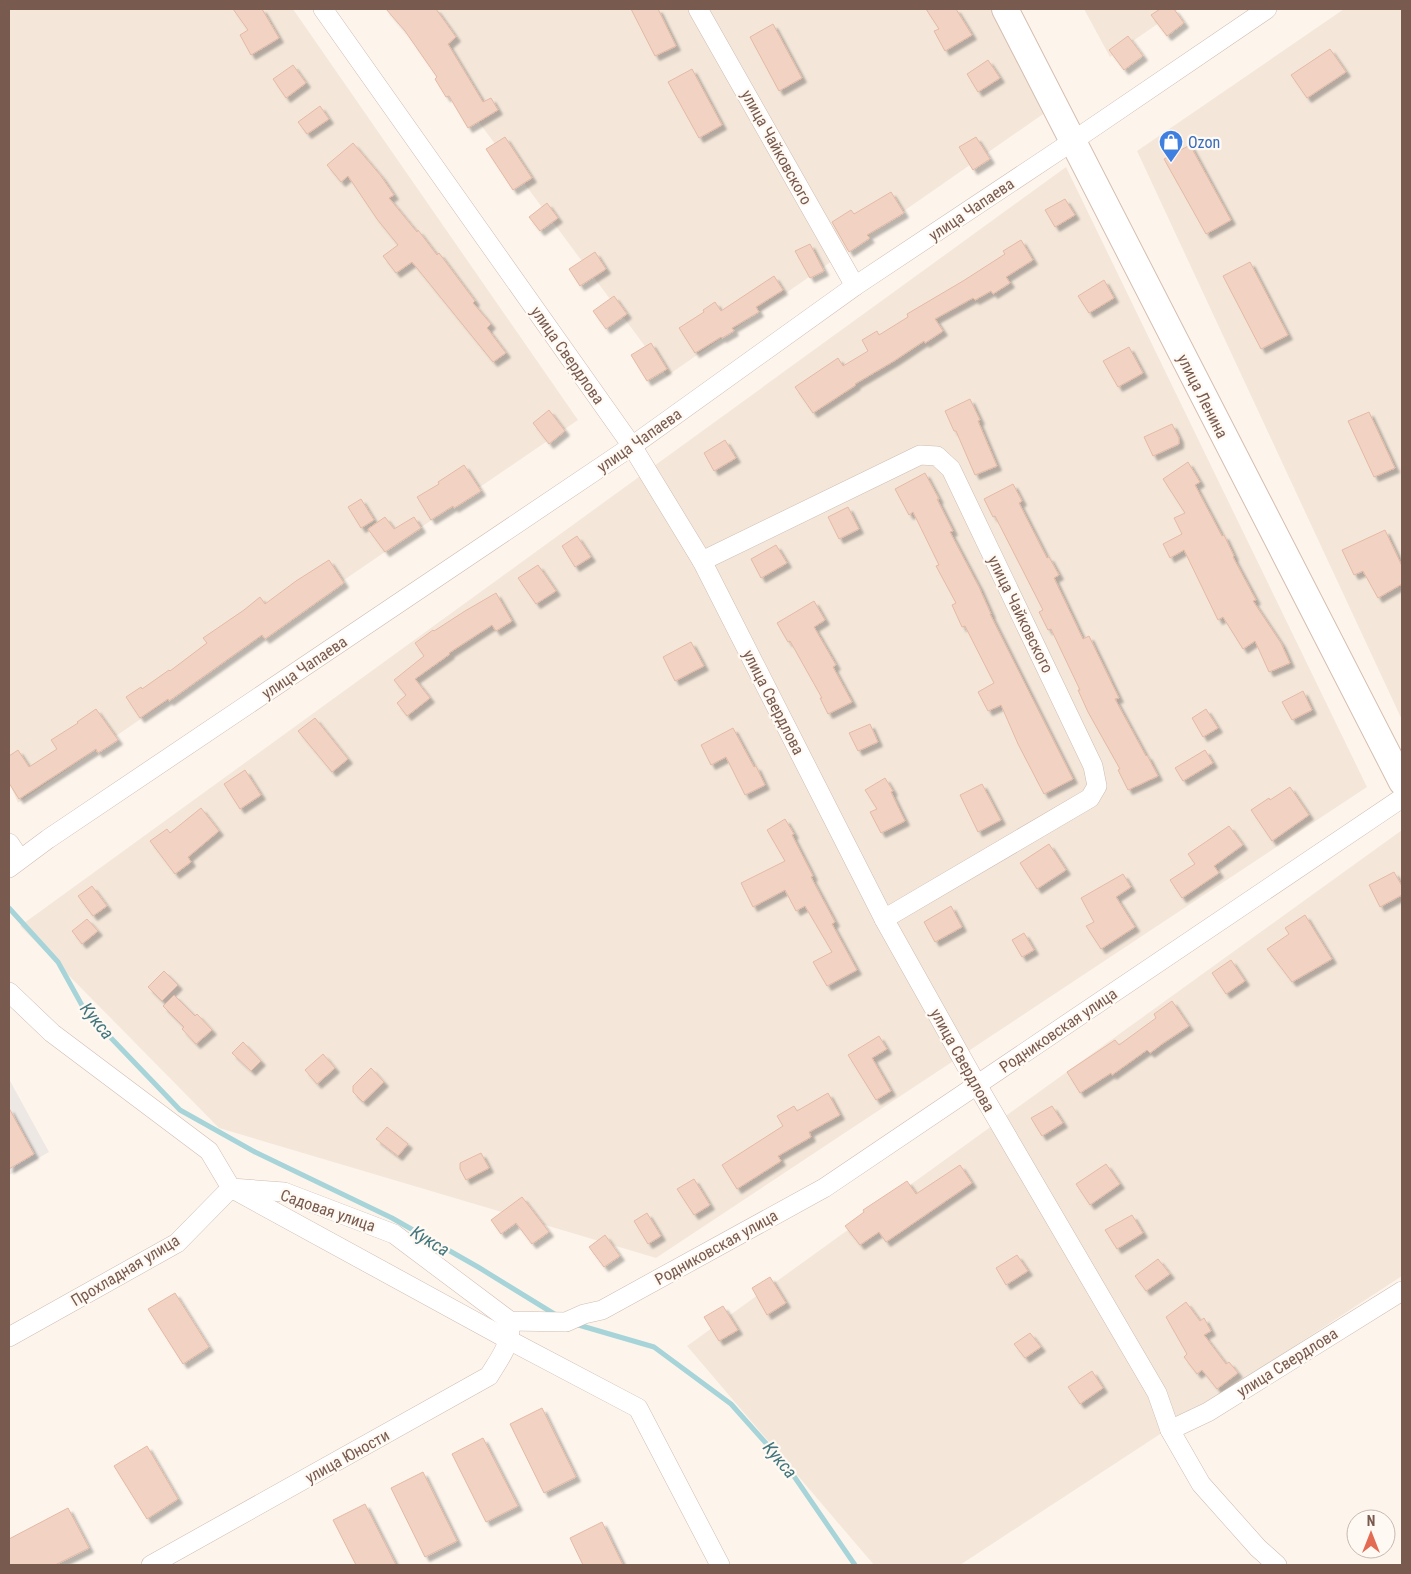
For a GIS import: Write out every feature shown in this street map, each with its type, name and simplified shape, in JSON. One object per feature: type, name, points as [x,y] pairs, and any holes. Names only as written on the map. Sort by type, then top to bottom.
[{"type":"street","name":"улица Свердлова","points":[[323,9],[632,446],[702,560],[884,919],[977,1085],[1157,1393],[1170,1430],[1201,1484],[1258,1548],[1277,1565]]},
{"type":"street","name":"улица Чайковского","points":[[698,9],[855,286]]},
{"type":"street","name":"улица Ленина","points":[[1005,9],[1402,782]]},
{"type":"street","name":"улица Чапаева","points":[[14,864],[632,446],[855,286],[1267,9]]},
{"type":"street","name":"улица Чайковского","points":[[702,560],[920,455],[936,456],[951,469],[1093,766],[1097,786],[1090,798],[884,919]]},
{"type":"street","name":"Родниковская улица","points":[[510,1321],[566,1322],[584,1314],[602,1310],[824,1188],[1402,798]]},
{"type":"street","points":[[9,843],[14,864]]},
{"type":"street","points":[[9,992],[52,1034],[209,1151],[231,1188],[509,1340],[638,1408],[720,1565]]},
{"type":"street","name":"Садовая улица","points":[[231,1188],[284,1192],[394,1234],[510,1321]]},
{"type":"street","name":"Прохладная улица","points":[[9,1337],[177,1243],[231,1188]]},
{"type":"street","name":"улица Свердлова","points":[[1170,1430],[1208,1412],[1402,1290]]},
{"type":"street","name":"улица Юности","points":[[152,1565],[489,1376],[509,1340],[510,1321]]},
{"type":"shaded area","points":[[9,9],[293,9],[578,420],[18,803],[9,782]]},
{"type":"shaded area","points":[[395,9],[995,9],[1049,110],[667,376]]},
{"type":"shaded area","points":[[1084,9],[1179,9],[1110,57]]},
{"type":"shaded area","points":[[1344,9],[1402,9],[1402,720],[1137,151]]},
{"type":"shaded area","points":[[1066,167],[1367,787],[656,1258],[219,1128],[20,926]]},
{"type":"shaded area","points":[[1402,830],[1402,1276],[960,1565],[874,1565],[687,1346]]},
{"type":"shaded area","points":[[9,1079],[49,1152],[9,1175]]},
{"type":"building","points":[[233,9],[262,9],[279,38],[251,55],[240,35],[248,30]]},
{"type":"building","points":[[386,9],[436,9],[456,37],[448,44],[483,102],[491,98],[498,110],[468,128],[449,96],[446,97],[435,79],[437,77],[405,31]]},
{"type":"building","points":[[631,9],[658,9],[676,46],[655,56]]},
{"type":"building","points":[[926,9],[956,9],[972,35],[945,51],[934,31],[939,29]]},
{"type":"building","points":[[1160,9],[1174,9],[1184,23],[1167,36],[1151,15]]},
{"type":"building","points":[[773,24],[802,78],[779,91],[750,37]]},
{"type":"building","points":[[1128,36],[1143,56],[1124,70],[1109,50]]},
{"type":"building","points":[[1330,49],[1346,72],[1307,98],[1291,75]]},
{"type":"building","points":[[988,60],[1000,78],[978,92],[967,74]]},
{"type":"building","points":[[293,65],[306,83],[286,98],[273,79]]},
{"type":"building","points":[[692,69],[722,125],[699,138],[668,82]]},
{"type":"building","points":[[320,106],[329,119],[307,134],[298,122]]},
{"type":"building","points":[[505,137],[532,178],[513,190],[486,149]]},
{"type":"building","points":[[976,137],[990,159],[973,170],[959,147]]},
{"type":"building","points":[[353,143],[381,176],[394,195],[389,198],[417,232],[418,230],[437,255],[439,253],[475,301],[473,303],[491,324],[487,328],[506,353],[493,362],[412,262],[396,273],[383,256],[398,245],[377,219],[348,176],[341,182],[327,165]]},
{"type":"building","points":[[1190,145],[1231,220],[1206,234],[1164,159]]},
{"type":"building","points":[[891,192],[904,213],[867,235],[870,238],[849,252],[832,222],[851,210],[854,214]]},
{"type":"building","points":[[1065,199],[1075,215],[1055,227],[1045,210]]},
{"type":"building","points":[[547,203],[558,218],[540,231],[529,217]]},
{"type":"building","points":[[1021,240],[1033,260],[1006,277],[1010,283],[993,294],[991,291],[975,300],[973,298],[935,319],[943,331],[855,384],[813,413],[795,387],[838,358],[843,366],[868,351],[862,340],[877,331],[879,335],[908,317],[907,314],[1005,254],[1003,251]]},
{"type":"building","points":[[810,244],[824,271],[810,278],[795,251]]},
{"type":"building","points":[[595,252],[606,269],[580,286],[569,269]]},
{"type":"building","points":[[1250,262],[1288,335],[1261,349],[1223,276]]},
{"type":"building","points":[[774,276],[783,290],[756,307],[759,312],[732,328],[734,331],[695,353],[679,328],[704,312],[703,310],[715,302],[721,311]]},
{"type":"building","points":[[1104,280],[1114,298],[1089,313],[1078,296]]},
{"type":"building","points":[[614,296],[627,314],[606,329],[593,311]]},
{"type":"building","points":[[651,343],[667,369],[647,381],[631,355]]},
{"type":"building","points":[[1129,347],[1143,373],[1118,387],[1103,361]]},
{"type":"building","points":[[970,399],[997,466],[975,475],[945,411]]},
{"type":"building","points":[[549,410],[565,431],[549,444],[533,423]]},
{"type":"building","points":[[1369,412],[1395,468],[1374,477],[1348,421]]},
{"type":"building","points":[[1172,424],[1179,438],[1179,444],[1153,456],[1144,437]]},
{"type":"building","points":[[725,440],[736,458],[714,471],[704,453]]},
{"type":"building","points":[[1188,462],[1200,482],[1195,485],[1222,536],[1224,535],[1233,557],[1256,600],[1253,601],[1281,643],[1290,663],[1269,672],[1255,641],[1243,649],[1223,617],[1218,620],[1184,550],[1170,558],[1163,544],[1182,534],[1174,518],[1185,513],[1163,479]]},
{"type":"building","points":[[464,465],[481,491],[431,520],[417,497],[439,484],[438,482]]},
{"type":"building","points":[[925,473],[953,531],[950,532],[1073,779],[1044,794],[1018,744],[1001,705],[988,711],[978,692],[994,683],[965,626],[962,627],[952,605],[956,603],[936,566],[939,565],[913,512],[909,515],[895,489]]},
{"type":"building","points":[[1013,484],[1022,501],[1019,503],[1047,558],[1049,557],[1059,575],[1054,578],[1083,639],[1089,636],[1119,698],[1115,699],[1158,776],[1128,790],[1118,770],[1120,769],[1088,712],[1078,690],[1080,690],[1051,629],[1048,630],[1039,612],[1043,610],[995,516],[993,517],[984,499]]},
{"type":"building","points":[[361,499],[374,520],[361,528],[348,507]]},
{"type":"building","points":[[848,507],[859,529],[839,539],[828,517]]},
{"type":"building","points":[[385,517],[394,529],[414,517],[421,528],[385,552],[368,529]]},
{"type":"building","points":[[1385,530],[1402,566],[1402,584],[1378,598],[1363,571],[1354,575],[1342,550]]},
{"type":"building","points":[[577,536],[591,557],[575,567],[562,546]]},
{"type":"building","points":[[776,545],[787,563],[761,578],[751,559]]},
{"type":"building","points":[[329,560],[344,583],[265,639],[262,635],[169,701],[168,699],[140,718],[126,697],[170,671],[207,643],[203,638],[260,597],[265,604]]},
{"type":"building","points":[[538,565],[556,591],[536,604],[518,578]]},
{"type":"building","points":[[496,593],[512,621],[496,631],[492,625],[449,653],[415,679],[430,698],[407,716],[397,703],[406,695],[394,680],[424,656],[415,643],[433,630]]},
{"type":"building","points":[[814,601],[825,620],[814,627],[836,665],[833,667],[852,702],[828,714],[820,698],[822,698],[790,641],[788,642],[777,623]]},
{"type":"building","points":[[691,642],[704,666],[675,681],[663,657]]},
{"type":"building","points":[[1303,691],[1312,710],[1292,720],[1282,702]]},
{"type":"building","points":[[96,709],[118,740],[98,753],[96,749],[19,799],[9,783],[9,756],[18,750],[29,767],[57,749],[51,740]]},
{"type":"building","points":[[1206,709],[1218,728],[1203,737],[1192,718]]},
{"type":"building","points":[[315,718],[348,759],[332,772],[298,731]]},
{"type":"building","points":[[870,724],[878,742],[858,751],[849,733]]},
{"type":"building","points":[[733,728],[765,785],[745,795],[726,757],[711,765],[701,745]]},
{"type":"building","points":[[1205,750],[1213,763],[1183,781],[1175,768]]},
{"type":"building","points":[[245,770],[261,795],[240,809],[224,784]]},
{"type":"building","points":[[885,778],[893,791],[891,792],[905,821],[881,833],[870,812],[877,809],[865,790]]},
{"type":"building","points":[[982,784],[1001,820],[978,832],[960,795]]},
{"type":"building","points":[[1290,787],[1309,815],[1272,841],[1251,810]]},
{"type":"building","points":[[201,808],[219,831],[188,857],[191,862],[175,874],[150,841],[167,829],[170,833]]},
{"type":"building","points":[[785,819],[813,876],[811,877],[835,922],[832,924],[857,970],[827,986],[813,962],[832,952],[805,906],[796,911],[785,890],[753,907],[741,883],[785,861],[767,830]]},
{"type":"building","points":[[1229,826],[1243,845],[1214,866],[1219,873],[1182,898],[1170,880],[1195,864],[1188,854]]},
{"type":"building","points":[[1049,844],[1066,870],[1037,889],[1020,863]]},
{"type":"building","points":[[1394,872],[1402,886],[1402,895],[1380,907],[1369,885]]},
{"type":"building","points":[[1123,874],[1131,887],[1116,897],[1135,927],[1101,949],[1086,926],[1094,922],[1081,898]]},
{"type":"building","points":[[92,886],[107,906],[93,916],[78,896]]},
{"type":"building","points":[[951,906],[962,927],[935,942],[924,922]]},
{"type":"building","points":[[1305,915],[1332,959],[1292,982],[1267,949],[1289,934],[1285,928]]},
{"type":"building","points":[[87,919],[98,931],[82,944],[72,931]]},
{"type":"building","points":[[1024,933],[1034,950],[1022,957],[1012,940]]},
{"type":"building","points":[[1231,960],[1245,981],[1226,994],[1212,973]]},
{"type":"building","points":[[164,971],[178,985],[162,1001],[148,987]]},
{"type":"building","points":[[174,995],[195,1016],[197,1014],[212,1030],[196,1044],[182,1029],[184,1027],[163,1006]]},
{"type":"building","points":[[1172,1001],[1189,1026],[1150,1053],[1147,1050],[1112,1075],[1111,1073],[1080,1093],[1067,1072],[1115,1040],[1119,1045],[1156,1018],[1154,1014]]},
{"type":"building","points":[[879,1036],[887,1049],[872,1058],[891,1091],[876,1100],[848,1055]]},
{"type":"building","points":[[243,1042],[261,1061],[251,1071],[232,1053]]},
{"type":"building","points":[[323,1054],[335,1068],[317,1084],[305,1070]]},
{"type":"building","points":[[371,1068],[384,1082],[363,1102],[353,1092],[353,1086]]},
{"type":"building","points":[[828,1093],[840,1115],[809,1132],[811,1137],[778,1156],[781,1161],[737,1189],[722,1165],[783,1126],[777,1116],[794,1106],[797,1111]]},
{"type":"building","points":[[1052,1106],[1063,1123],[1042,1136],[1031,1118]]},
{"type":"building","points":[[9,1108],[34,1154],[9,1169]]},
{"type":"building","points":[[387,1127],[408,1144],[398,1156],[376,1139]]},
{"type":"building","points":[[481,1153],[489,1168],[466,1180],[460,1169],[460,1163]]},
{"type":"building","points":[[1106,1164],[1120,1184],[1090,1205],[1076,1184]]},
{"type":"building","points":[[960,1165],[972,1183],[886,1242],[879,1232],[860,1245],[845,1226],[864,1212],[863,1210],[907,1181],[916,1194]]},
{"type":"building","points":[[694,1179],[710,1205],[694,1215],[677,1189]]},
{"type":"building","points":[[522,1197],[549,1232],[532,1244],[516,1223],[501,1234],[491,1220]]},
{"type":"building","points":[[647,1213],[661,1236],[648,1244],[634,1221]]},
{"type":"building","points":[[1132,1215],[1143,1233],[1117,1249],[1105,1230]]},
{"type":"building","points":[[605,1235],[620,1256],[604,1267],[589,1247]]},
{"type":"building","points":[[1017,1255],[1028,1271],[1006,1285],[996,1268]]},
{"type":"building","points":[[1158,1259],[1170,1274],[1146,1291],[1135,1276]]},
{"type":"building","points":[[770,1277],[786,1303],[767,1315],[752,1288]]},
{"type":"building","points":[[175,1293],[209,1347],[183,1364],[148,1309]]},
{"type":"building","points":[[1186,1302],[1200,1321],[1204,1318],[1211,1331],[1204,1335],[1226,1364],[1229,1362],[1238,1373],[1217,1389],[1202,1370],[1197,1374],[1184,1357],[1187,1354],[1166,1317]]},
{"type":"building","points":[[723,1306],[738,1330],[719,1341],[704,1317]]},
{"type":"building","points":[[1030,1333],[1041,1347],[1025,1358],[1014,1344]]},
{"type":"building","points":[[1092,1371],[1103,1388],[1080,1404],[1068,1387]]},
{"type":"building","points":[[542,1408],[576,1477],[544,1493],[510,1424]]},
{"type":"building","points":[[483,1438],[518,1506],[486,1522],[452,1454]]},
{"type":"building","points":[[147,1446],[178,1499],[147,1519],[114,1466]]},
{"type":"building","points":[[423,1472],[457,1541],[425,1557],[391,1488]]},
{"type":"building","points":[[365,1504],[396,1565],[356,1565],[333,1520]]},
{"type":"building","points":[[68,1508],[89,1548],[55,1565],[9,1565],[9,1539]]},
{"type":"building","points":[[602,1522],[623,1565],[583,1565],[570,1538]]},
{"type":"waterway","name":"Кукса","points":[[9,908],[58,962],[89,1018],[111,1038],[180,1110],[255,1152],[392,1218],[478,1267],[556,1315]]},
{"type":"waterway","name":"Кукса","points":[[575,1324],[654,1347],[731,1404],[789,1469],[855,1565]]},
{"type":"place","name":"Ozon","points":[[1171,163]]}]
